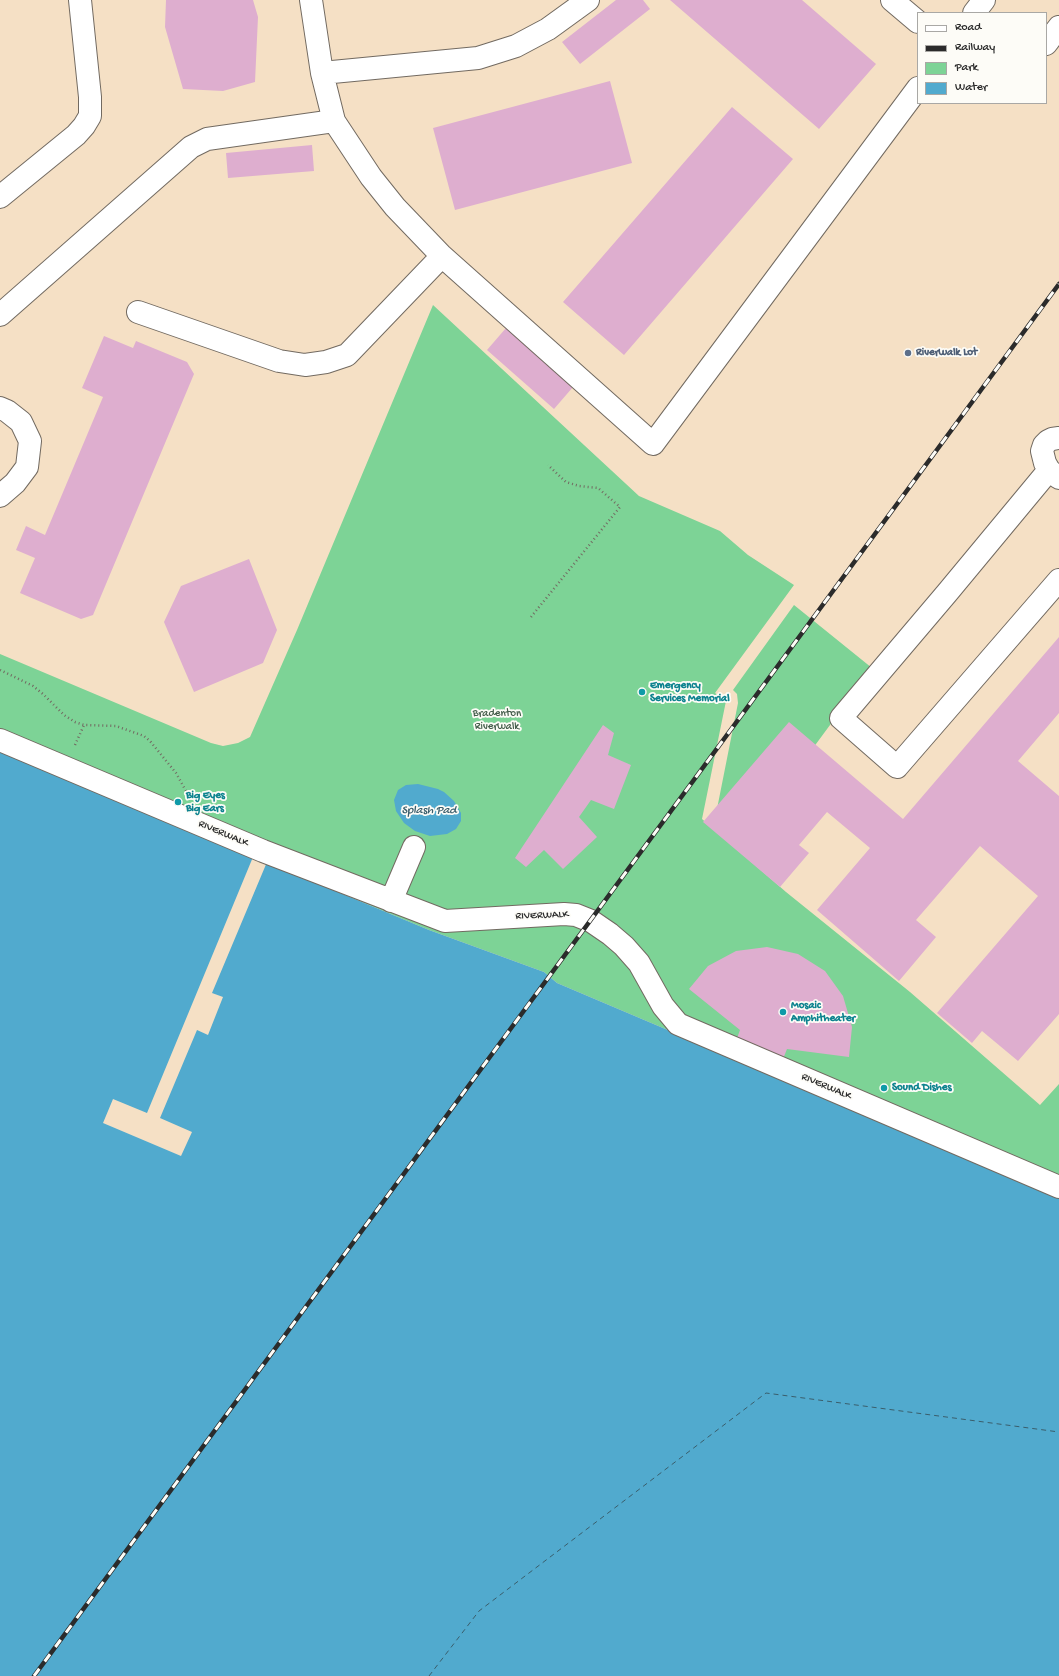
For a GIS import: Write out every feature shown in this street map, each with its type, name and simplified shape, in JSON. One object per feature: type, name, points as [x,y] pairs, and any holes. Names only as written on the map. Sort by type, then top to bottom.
[{"type":"street","points":[[0,197],[76,135],[90,116],[90,97],[80,0]]},
{"type":"street","points":[[312,0],[322,73],[334,121],[371,177],[395,207],[442,256],[653,444],[917,89]]},
{"type":"street","points":[[322,73],[478,58],[516,46],[548,29],[588,0]]},
{"type":"street","points":[[892,0],[917,21]]},
{"type":"street","points":[[975,12],[984,0]]},
{"type":"street","points":[[1047,43],[1059,27]]},
{"type":"street","points":[[0,315],[192,147],[207,139],[334,121]]},
{"type":"street","points":[[138,312],[279,361],[305,365],[326,362],[346,355],[442,256]]},
{"type":"street","points":[[0,408],[7,411],[21,422],[30,441],[27,467],[15,483],[0,496]]},
{"type":"street","points":[[1059,438],[1048,441],[1042,448],[1042,454],[1054,474],[947,594],[841,718],[897,766],[1059,580]]},
{"type":"street","name":"RIVERWALK","points":[[0,740],[263,851],[445,921],[564,914],[576,915],[591,921],[620,942],[639,963],[663,1006],[678,1024],[1059,1187]]},
{"type":"street","points":[[392,900],[414,847]]},
{"type":"path","points":[[531,617],[620,507],[598,488],[579,486],[566,482],[548,465]]},
{"type":"path","points":[[0,670],[33,686],[64,715],[75,722],[84,725],[116,726],[136,732],[150,741],[176,773]]},
{"type":"path","points":[[80,734],[84,725]]},
{"type":"green space","name":"Bradenton Riverwalk","points":[[433,305],[639,496],[720,531],[748,555],[794,585],[715,693],[726,701],[702,819],[786,892],[910,992],[1040,1105],[1059,1084],[1059,1196],[557,983],[544,972],[429,930],[0,751],[0,654],[211,743],[223,746],[238,743],[250,737],[297,630]]},
{"type":"green space","points":[[794,605],[872,668],[746,839],[716,814],[738,703],[737,694],[733,690]]},
{"type":"water","points":[[0,751],[429,930],[544,972],[557,983],[1059,1196],[1059,1676],[0,1676]]},
{"type":"water","name":"Splash Pad","points":[[418,784],[438,789],[454,801],[461,813],[461,821],[456,829],[447,834],[430,836],[415,831],[404,823],[396,811],[394,800],[398,790],[406,785]]},
{"type":"pier","points":[[253,857],[267,862],[212,993],[223,997],[208,1035],[197,1030],[160,1118],[192,1132],[181,1156],[103,1123],[113,1099],[147,1113]]},
{"type":"building","points":[[166,0],[253,0],[258,17],[255,82],[223,91],[183,89],[165,27]]},
{"type":"building","points":[[616,0],[643,0],[650,9],[580,64],[562,42]]},
{"type":"building","points":[[670,0],[802,0],[876,64],[819,129]]},
{"type":"building","points":[[610,81],[632,163],[455,210],[433,128]]},
{"type":"building","points":[[732,107],[793,159],[624,355],[563,302]]},
{"type":"building","points":[[312,145],[314,171],[228,178],[226,153]]},
{"type":"building","points":[[506,328],[573,387],[554,409],[487,350]]},
{"type":"building","points":[[104,336],[133,348],[136,341],[187,362],[194,374],[93,615],[81,619],[20,593],[35,558],[16,550],[26,526],[45,535],[103,397],[82,388]]},
{"type":"building","points":[[249,559],[277,630],[263,663],[194,692],[164,622],[181,586]]},
{"type":"building","points":[[1059,637],[1059,713],[1018,761],[1059,796],[1059,1014],[1018,1061],[982,1031],[972,1043],[937,1013],[1038,896],[980,846],[916,920],[936,937],[899,981],[817,910],[870,848],[827,812],[799,845],[809,853],[780,887],[703,822],[789,722],[903,819]]},
{"type":"building","points":[[603,725],[614,733],[608,755],[631,765],[614,809],[591,800],[579,817],[597,837],[563,869],[544,850],[526,867],[515,858]]},
{"type":"building","name":"Mosaic Amphitheater","points":[[767,947],[798,954],[825,971],[843,996],[852,1027],[849,1057],[787,1049],[783,1059],[736,1041],[740,1030],[689,989],[708,966],[736,951]]},
{"type":"ferry route","points":[[429,1676],[479,1611],[766,1393],[1059,1432]]},
{"type":"railway","points":[[34,1676],[1059,284]]},
{"type":"place","name":"Riverwalk Lot","points":[[908,353]]},
{"type":"place","name":"Emergency Services Memorial","points":[[642,692]]},
{"type":"place","name":"Big Eyes Big Ears","points":[[178,802]]},
{"type":"place","name":"Mosaic Amphitheater","points":[[783,1012]]},
{"type":"place","name":"Sound Dishes","points":[[884,1088]]}]
